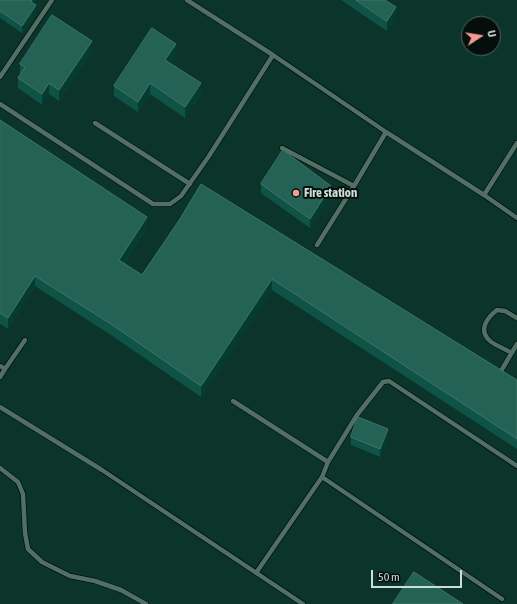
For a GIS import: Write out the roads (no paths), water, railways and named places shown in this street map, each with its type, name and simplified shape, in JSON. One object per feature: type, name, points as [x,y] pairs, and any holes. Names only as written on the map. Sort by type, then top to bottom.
[{"type":"lane","points":[[0,78],[52,0]]},
{"type":"lane","points":[[190,1],[517,218]]},
{"type":"lane","points":[[0,104],[153,204],[170,204],[181,196],[190,184],[273,55]]},
{"type":"lane","points":[[95,123],[190,184]]},
{"type":"lane","points":[[317,245],[386,132]]},
{"type":"lane","points":[[484,195],[517,143]]},
{"type":"lane","points":[[282,148],[354,186]]},
{"type":"lane","points":[[512,353],[489,340],[485,334],[484,325],[489,315],[497,310],[505,311],[517,318]]},
{"type":"lane","points":[[0,377],[25,340]]},
{"type":"lane","points":[[501,371],[517,344]]},
{"type":"lane","points":[[0,366],[5,369]]},
{"type":"lane","points":[[256,573],[322,477],[328,462],[357,415],[383,382],[389,381],[517,466]]},
{"type":"lane","points":[[233,401],[328,462]]},
{"type":"lane","points":[[0,407],[102,470],[303,604]]},
{"type":"lane","points":[[0,468],[18,482],[23,494],[25,533],[28,549],[42,562],[70,576],[95,581],[122,590],[146,604]]},
{"type":"lane","points":[[322,477],[502,599]]},
{"type":"place","name":"Fire station","points":[[296,193]]}]
